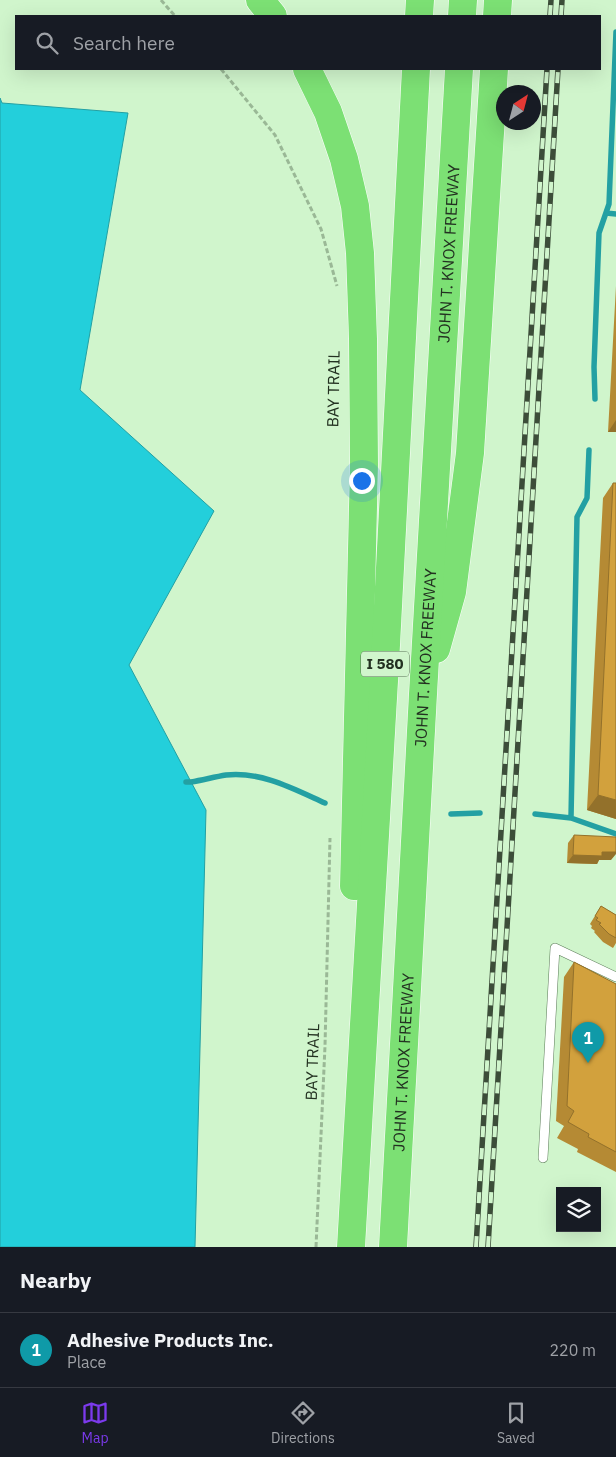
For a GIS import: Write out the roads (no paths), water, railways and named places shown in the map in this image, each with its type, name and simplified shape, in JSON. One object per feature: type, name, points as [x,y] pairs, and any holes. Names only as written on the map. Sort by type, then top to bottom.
[{"type":"highway","points":[[260,0],[272,15]]},
{"type":"highway","points":[[419,15],[420,0]]},
{"type":"highway","points":[[462,15],[463,0]]},
{"type":"highway","points":[[497,15],[498,0]]},
{"type":"highway","points":[[308,70],[328,112],[344,159],[355,206],[360,253],[364,339],[364,465],[352,962],[366,993]]},
{"type":"highway","name":"I 580","points":[[351,1247],[416,70]]},
{"type":"highway","name":"JOHN T. KNOX FREEWAY","points":[[393,1247],[422,694],[459,70]]},
{"type":"highway","points":[[422,694],[449,604],[461,525],[471,438],[494,70]]},
{"type":"lane","points":[[543,1158],[555,948],[616,977]]},
{"type":"water","points":[[0,98],[2,103],[128,113],[80,390],[214,511],[129,665],[206,810],[195,1247],[0,1247]]},
{"type":"waterway","points":[[595,399],[594,367],[599,233],[609,204],[616,32]]},
{"type":"waterway","points":[[606,213],[616,214]]},
{"type":"waterway","points":[[571,818],[577,517],[587,498],[589,450]]},
{"type":"waterway","points":[[186,782],[239,774],[277,782],[325,803]]},
{"type":"waterway","points":[[451,814],[480,813]]},
{"type":"waterway","points":[[535,814],[571,818],[616,834]]},
{"type":"railway","points":[[550,15],[551,0]]},
{"type":"railway","points":[[561,15],[562,0]]},
{"type":"railway","points":[[476,1247],[547,70]]},
{"type":"railway","points":[[488,1247],[558,70]]},
{"type":"place","name":"Adhesive Products Inc.","points":[[588,1063]]}]
